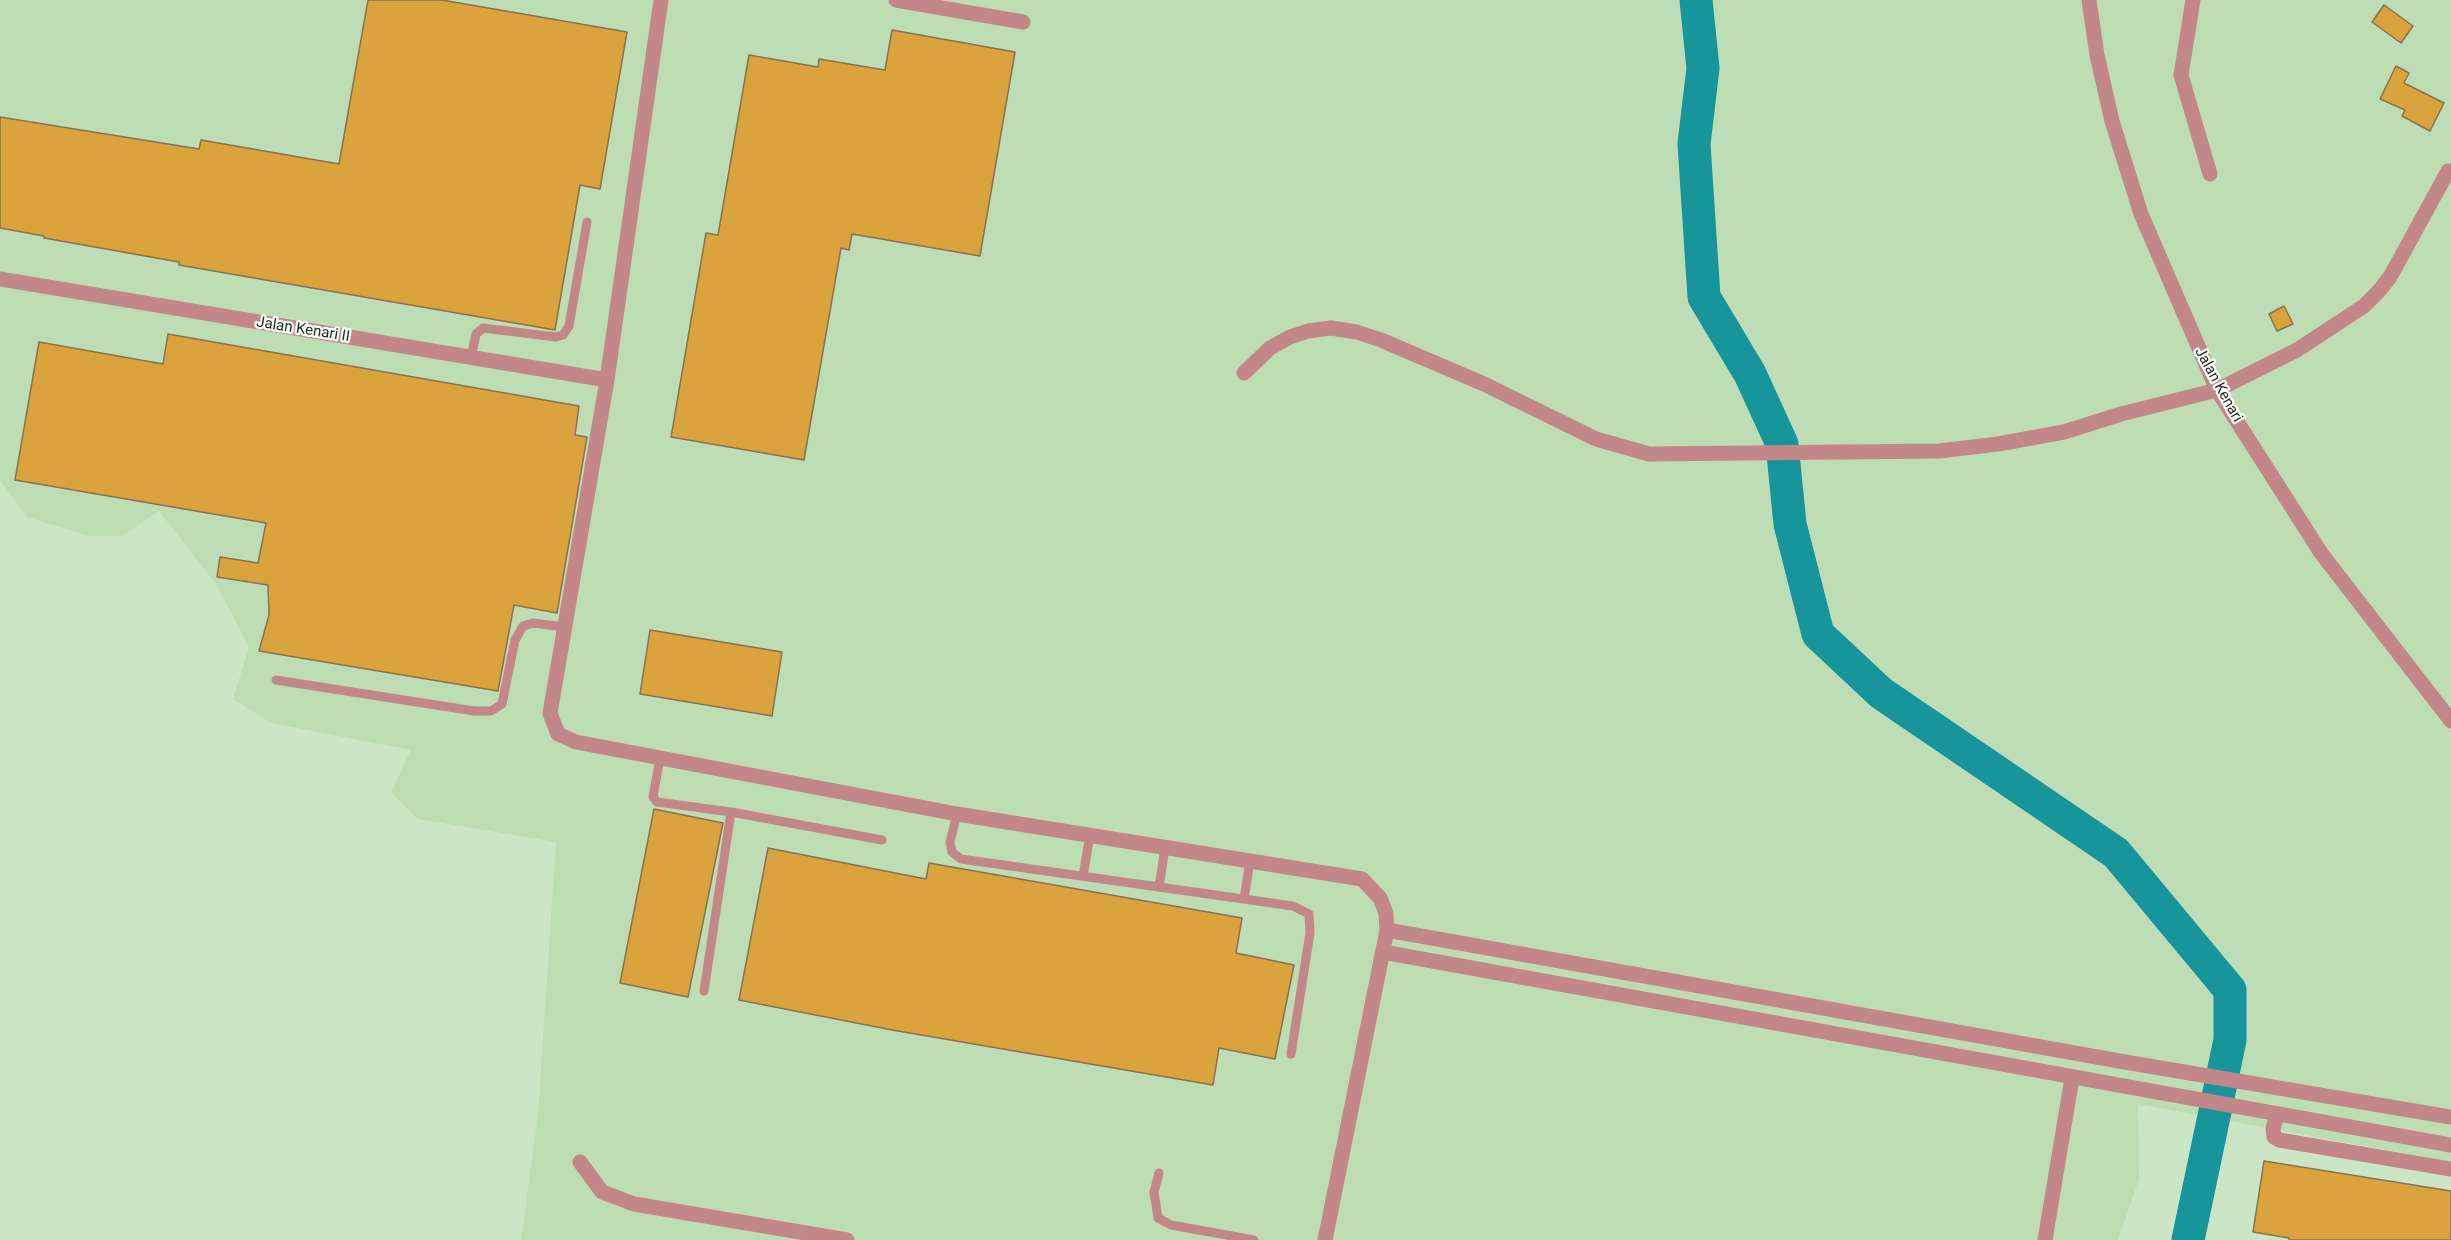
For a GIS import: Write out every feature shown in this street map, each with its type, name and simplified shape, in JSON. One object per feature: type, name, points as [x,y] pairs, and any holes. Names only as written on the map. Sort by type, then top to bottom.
[{"type":"street","points":[[661,0],[607,380],[550,713],[558,735],[576,742],[957,814],[1362,879],[1380,898],[1386,913],[1388,930],[1325,1240]]},
{"type":"street","points":[[896,0],[1023,22]]},
{"type":"street","name":"Jalan Kenari","points":[[2089,0],[2097,55],[2112,121],[2141,214],[2217,390],[2321,553],[2451,721]]},
{"type":"street","points":[[2193,0],[2181,75],[2210,174]]},
{"type":"street","points":[[1244,373],[1270,348],[1290,337],[1308,331],[1331,328],[1357,332],[1429,359],[1596,439],[1649,454],[1694,455],[1755,451],[1808,453],[1939,451],[1998,444],[2064,432],[2121,414],[2217,390],[2297,350],[2364,306],[2390,277],[2448,171]]},
{"type":"street","name":"Jalan Kenari II","points":[[0,279],[607,380]]},
{"type":"street","points":[[1388,930],[2194,1074],[2451,1117]]},
{"type":"street","points":[[1383,952],[2451,1145]]},
{"type":"street","points":[[2045,1240],[2072,1078]]},
{"type":"street","points":[[2277,1114],[2273,1129],[2274,1137],[2279,1140],[2451,1169]]},
{"type":"street","points":[[580,1162],[602,1192],[634,1204],[847,1240]]},
{"type":"lane","points":[[471,358],[476,334],[483,328],[556,337],[563,335],[569,326],[587,222]]},
{"type":"lane","points":[[276,680],[474,711],[491,711],[502,704],[515,640],[523,626],[533,622],[565,627]]},
{"type":"lane","points":[[660,758],[653,797],[657,802],[731,812],[882,840]]},
{"type":"lane","points":[[704,992],[731,812]]},
{"type":"lane","points":[[957,814],[950,842],[952,852],[961,859],[1293,906],[1309,914],[1310,933],[1291,1054]]},
{"type":"lane","points":[[1083,876],[1090,835]]},
{"type":"lane","points":[[1159,887],[1165,848]]},
{"type":"lane","points":[[1244,899],[1250,861]]},
{"type":"lane","points":[[1159,1173],[1154,1192],[1158,1218],[1171,1225],[1254,1240]]},
{"type":"shaded area","points":[[0,0],[2451,0],[2451,1162],[2138,1104],[2139,1179],[2118,1240],[521,1240],[538,1114],[556,842],[418,819],[391,792],[411,750],[271,723],[233,699],[249,647],[216,584],[159,511],[122,536],[89,536],[27,517],[0,480]]},
{"type":"building","points":[[368,0],[442,0],[627,32],[600,189],[580,185],[555,330],[179,265],[179,262],[0,228],[0,117],[199,149],[201,140],[339,164]]},
{"type":"building","points":[[2384,5],[2413,26],[2401,43],[2372,22]]},
{"type":"building","points":[[892,30],[1015,52],[980,256],[852,234],[849,250],[841,248],[804,460],[671,437],[706,233],[718,235],[749,55],[818,67],[819,59],[885,70]]},
{"type":"building","points":[[2396,66],[2409,73],[2404,83],[2444,103],[2430,131],[2402,116],[2405,110],[2380,99]]},
{"type":"building","points":[[2284,306],[2293,324],[2277,331],[2269,314]]},
{"type":"building","points":[[168,334],[579,406],[575,435],[587,437],[557,613],[514,605],[498,691],[259,651],[269,615],[268,585],[217,577],[220,557],[258,563],[266,523],[15,480],[39,342],[163,364]]},
{"type":"building","points":[[650,630],[782,652],[772,716],[640,694]]},
{"type":"building","points":[[654,809],[723,823],[688,997],[620,983]]},
{"type":"building","points":[[768,848],[926,879],[929,863],[1242,918],[1236,953],[1294,965],[1275,1059],[1219,1048],[1213,1085],[892,1030],[739,1000]]},
{"type":"building","points":[[2264,1161],[2451,1191],[2451,1240],[2289,1240],[2289,1238],[2253,1232]]},
{"type":"waterway","points":[[1696,0],[1703,68],[1694,144],[1704,297],[1750,374],[1782,444],[1790,524],[1818,634],[1881,693],[2116,853],[2230,990],[2230,1040],[2188,1240]]}]
